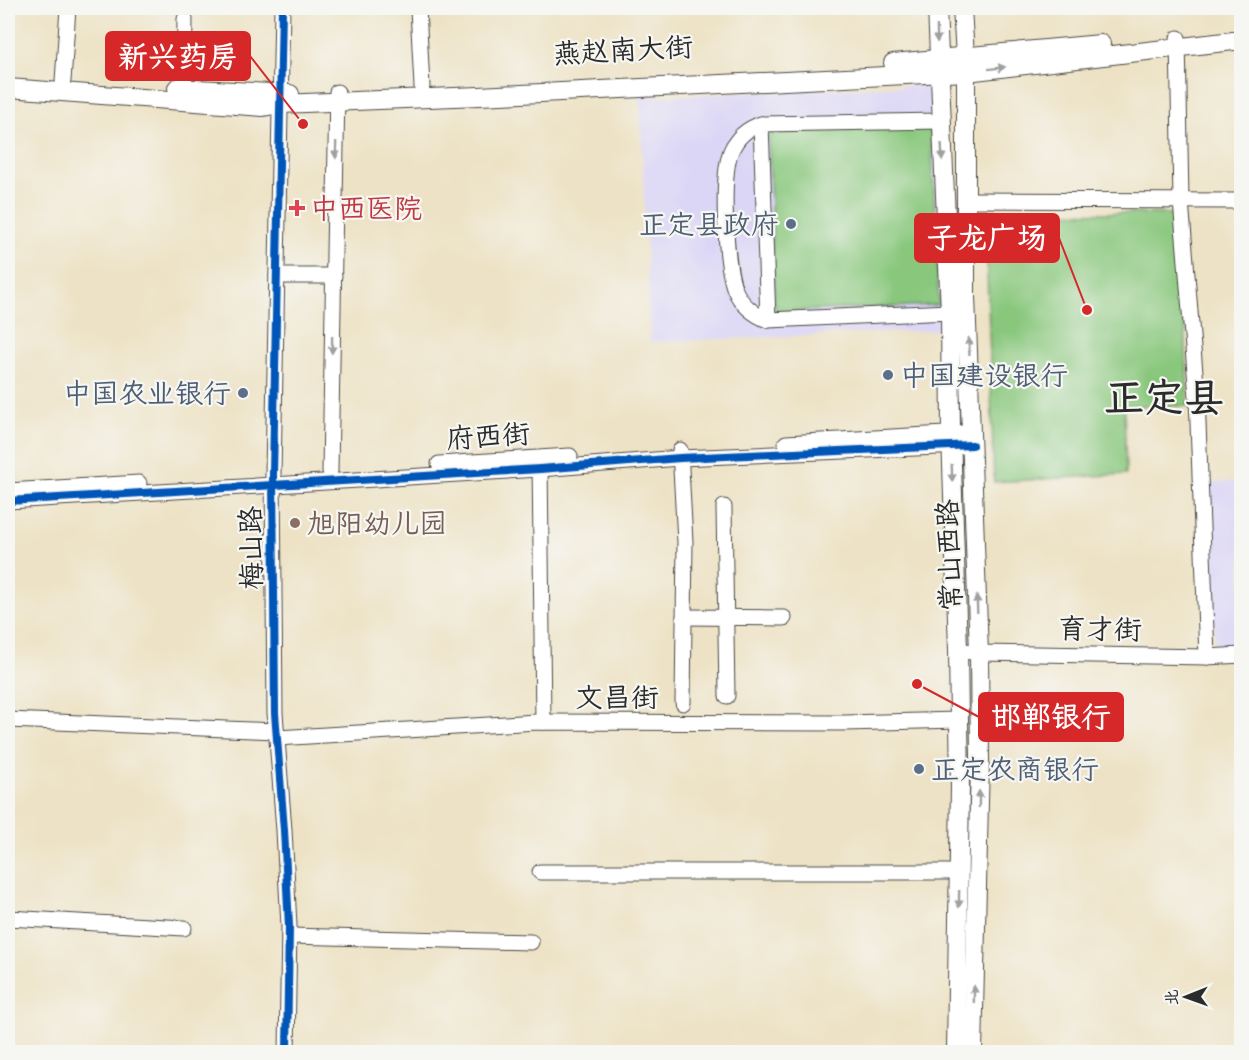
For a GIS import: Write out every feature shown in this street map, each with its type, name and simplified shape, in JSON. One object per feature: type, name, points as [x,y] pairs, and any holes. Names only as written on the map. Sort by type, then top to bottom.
[{"type":"main road","name":"常山西路","points":[[937,8],[950,312],[951,440],[958,650],[959,872],[956,1053]]},
{"type":"main road","name":"常山西路","points":[[962,8],[965,64],[966,296],[979,653],[980,761],[973,1053]]},
{"type":"main road","points":[[1178,43],[1242,32]]},
{"type":"main road","points":[[337,96],[938,66],[1178,43],[1242,40]]},
{"type":"main road","name":"燕赵南大街","points":[[8,77],[184,89],[280,99],[337,96],[422,87],[938,66]]},
{"type":"main road","points":[[8,88],[263,107],[280,99]]},
{"type":"street","points":[[63,81],[68,8]]},
{"type":"street","name":"梅山路","points":[[282,8],[273,479],[277,734],[288,936],[287,1053]]},
{"type":"street","points":[[418,8],[422,87]]},
{"type":"street","points":[[184,89],[185,19]]},
{"type":"street","points":[[1178,43],[1181,201],[1197,397],[1207,657]]},
{"type":"street","points":[[330,471],[337,96]]},
{"type":"street","points":[[941,121],[760,124],[750,127],[739,137],[730,153],[726,180],[727,242],[730,274],[735,291],[756,315],[768,320],[950,312]]},
{"type":"street","points":[[760,124],[768,320]]},
{"type":"street","points":[[966,200],[1242,201]]},
{"type":"street","points":[[277,276],[334,276]]},
{"type":"street","name":"府西街","points":[[8,491],[273,479],[330,471],[540,463],[972,438]]},
{"type":"street","points":[[680,454],[685,542],[684,703]]},
{"type":"street","points":[[8,501],[273,479],[540,463],[543,722]]},
{"type":"street","points":[[724,507],[727,696]]},
{"type":"street","points":[[684,617],[784,618]]},
{"type":"street","name":"育才街","points":[[958,650],[979,653],[1207,657],[1242,655]]},
{"type":"street","name":"文昌街","points":[[8,720],[277,734],[543,722],[845,723],[958,720]]},
{"type":"street","points":[[540,872],[959,872]]},
{"type":"street","points":[[8,918],[184,928]]},
{"type":"street","points":[[288,936],[531,942]]},
{"type":"shaded area","name":"正定县政府","points":[[932,85],[942,330],[650,342],[640,97]]},
{"type":"shaded area","points":[[1241,481],[1241,644],[1215,645],[1209,483]]},
{"type":"green space","points":[[931,125],[939,305],[775,312],[768,132]]},
{"type":"green space","points":[[985,211],[1182,214],[1188,406],[1124,406],[1126,474],[994,482]]},
{"type":"cycle path","points":[[282,8],[273,474],[275,713],[289,926],[287,1052]]},
{"type":"cycle path","points":[[8,501],[540,469],[680,458],[972,445]]},
{"type":"place","name":"新兴药房","points":[[303,124]]},
{"type":"place","name":"中西医院","points":[[297,208]]},
{"type":"place","name":"正定县政府","points":[[791,224]]},
{"type":"place","name":"子龙广场","points":[[1087,310]]},
{"type":"place","name":"中国建设银行","points":[[888,375]]},
{"type":"place","name":"中国农业银行","points":[[243,393]]},
{"type":"place","name":"旭阳幼儿园","points":[[295,523]]},
{"type":"place","name":"邯郸银行","points":[[917,684]]},
{"type":"place","name":"正定农商银行","points":[[919,769]]},
{"type":"district","name":"正定县","points":[[1164,398]]}]
